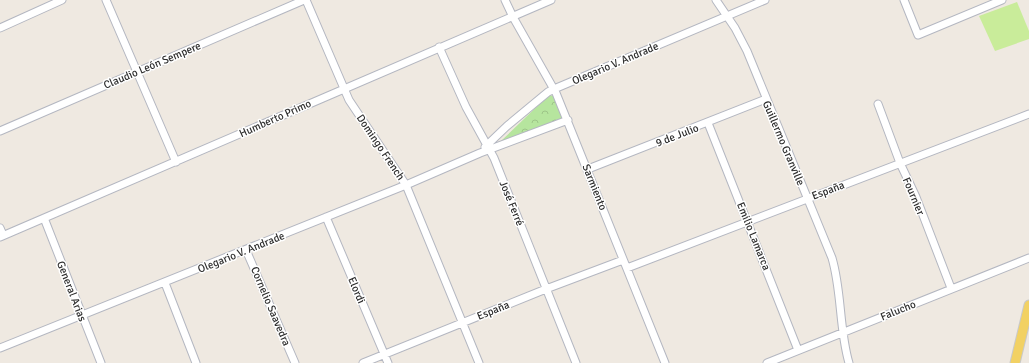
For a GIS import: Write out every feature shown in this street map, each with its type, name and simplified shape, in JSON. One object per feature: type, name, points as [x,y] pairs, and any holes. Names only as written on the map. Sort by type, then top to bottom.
[{"type":"main road","points":[[1015,363],[1029,305]]},
{"type":"street","points":[[0,28],[62,0]]},
{"type":"street","points":[[106,0],[176,162]]},
{"type":"street","name":"Claudio León Sempere","points":[[0,132],[305,0]]},
{"type":"street","name":"Domingo French","points":[[305,0],[349,100],[406,185],[479,363]]},
{"type":"street","name":"Sarmiento","points":[[506,0],[513,17],[554,89],[568,120],[665,363]]},
{"type":"street","name":"Humberto Primo","points":[[2,236],[176,162],[343,88],[551,0]]},
{"type":"street","name":"Guillermo Granville","points":[[716,0],[741,39],[835,269],[843,332],[849,363]]},
{"type":"street","name":"Olegario V. Andrade","points":[[0,348],[165,283],[326,216],[406,185],[480,153],[548,92],[765,0]]},
{"type":"street","points":[[904,0],[918,35],[1002,0]]},
{"type":"street","name":"José Ferré","points":[[439,47],[466,107],[488,147],[576,363]]},
{"type":"street","name":"9 de Julio","points":[[588,169],[766,100]]},
{"type":"street","name":"Fournier","points":[[878,104],[900,163],[916,197],[951,288]]},
{"type":"street","name":"España","points":[[627,268],[1029,114]]},
{"type":"street","name":"Olegario V. Andrade","points":[[488,147],[568,120]]},
{"type":"street","name":"Emilio Lamarca","points":[[708,123],[798,350]]},
{"type":"street","name":"Elordi","points":[[326,216],[388,363]]},
{"type":"street","name":"General Arias","points":[[44,218],[101,363]]},
{"type":"street","points":[[0,228],[2,236]]},
{"type":"street","name":"Cornelio Saavedra","points":[[246,250],[295,363]]},
{"type":"street","name":"Falucho","points":[[767,363],[1029,258]]},
{"type":"street","name":"España","points":[[363,363],[462,322],[623,260]]},
{"type":"street","points":[[165,283],[196,363]]},
{"type":"green space","points":[[1017,2],[1029,31],[1029,39],[995,51],[979,16]]},
{"type":"green space","points":[[549,95],[554,96],[563,118],[501,141]]}]
